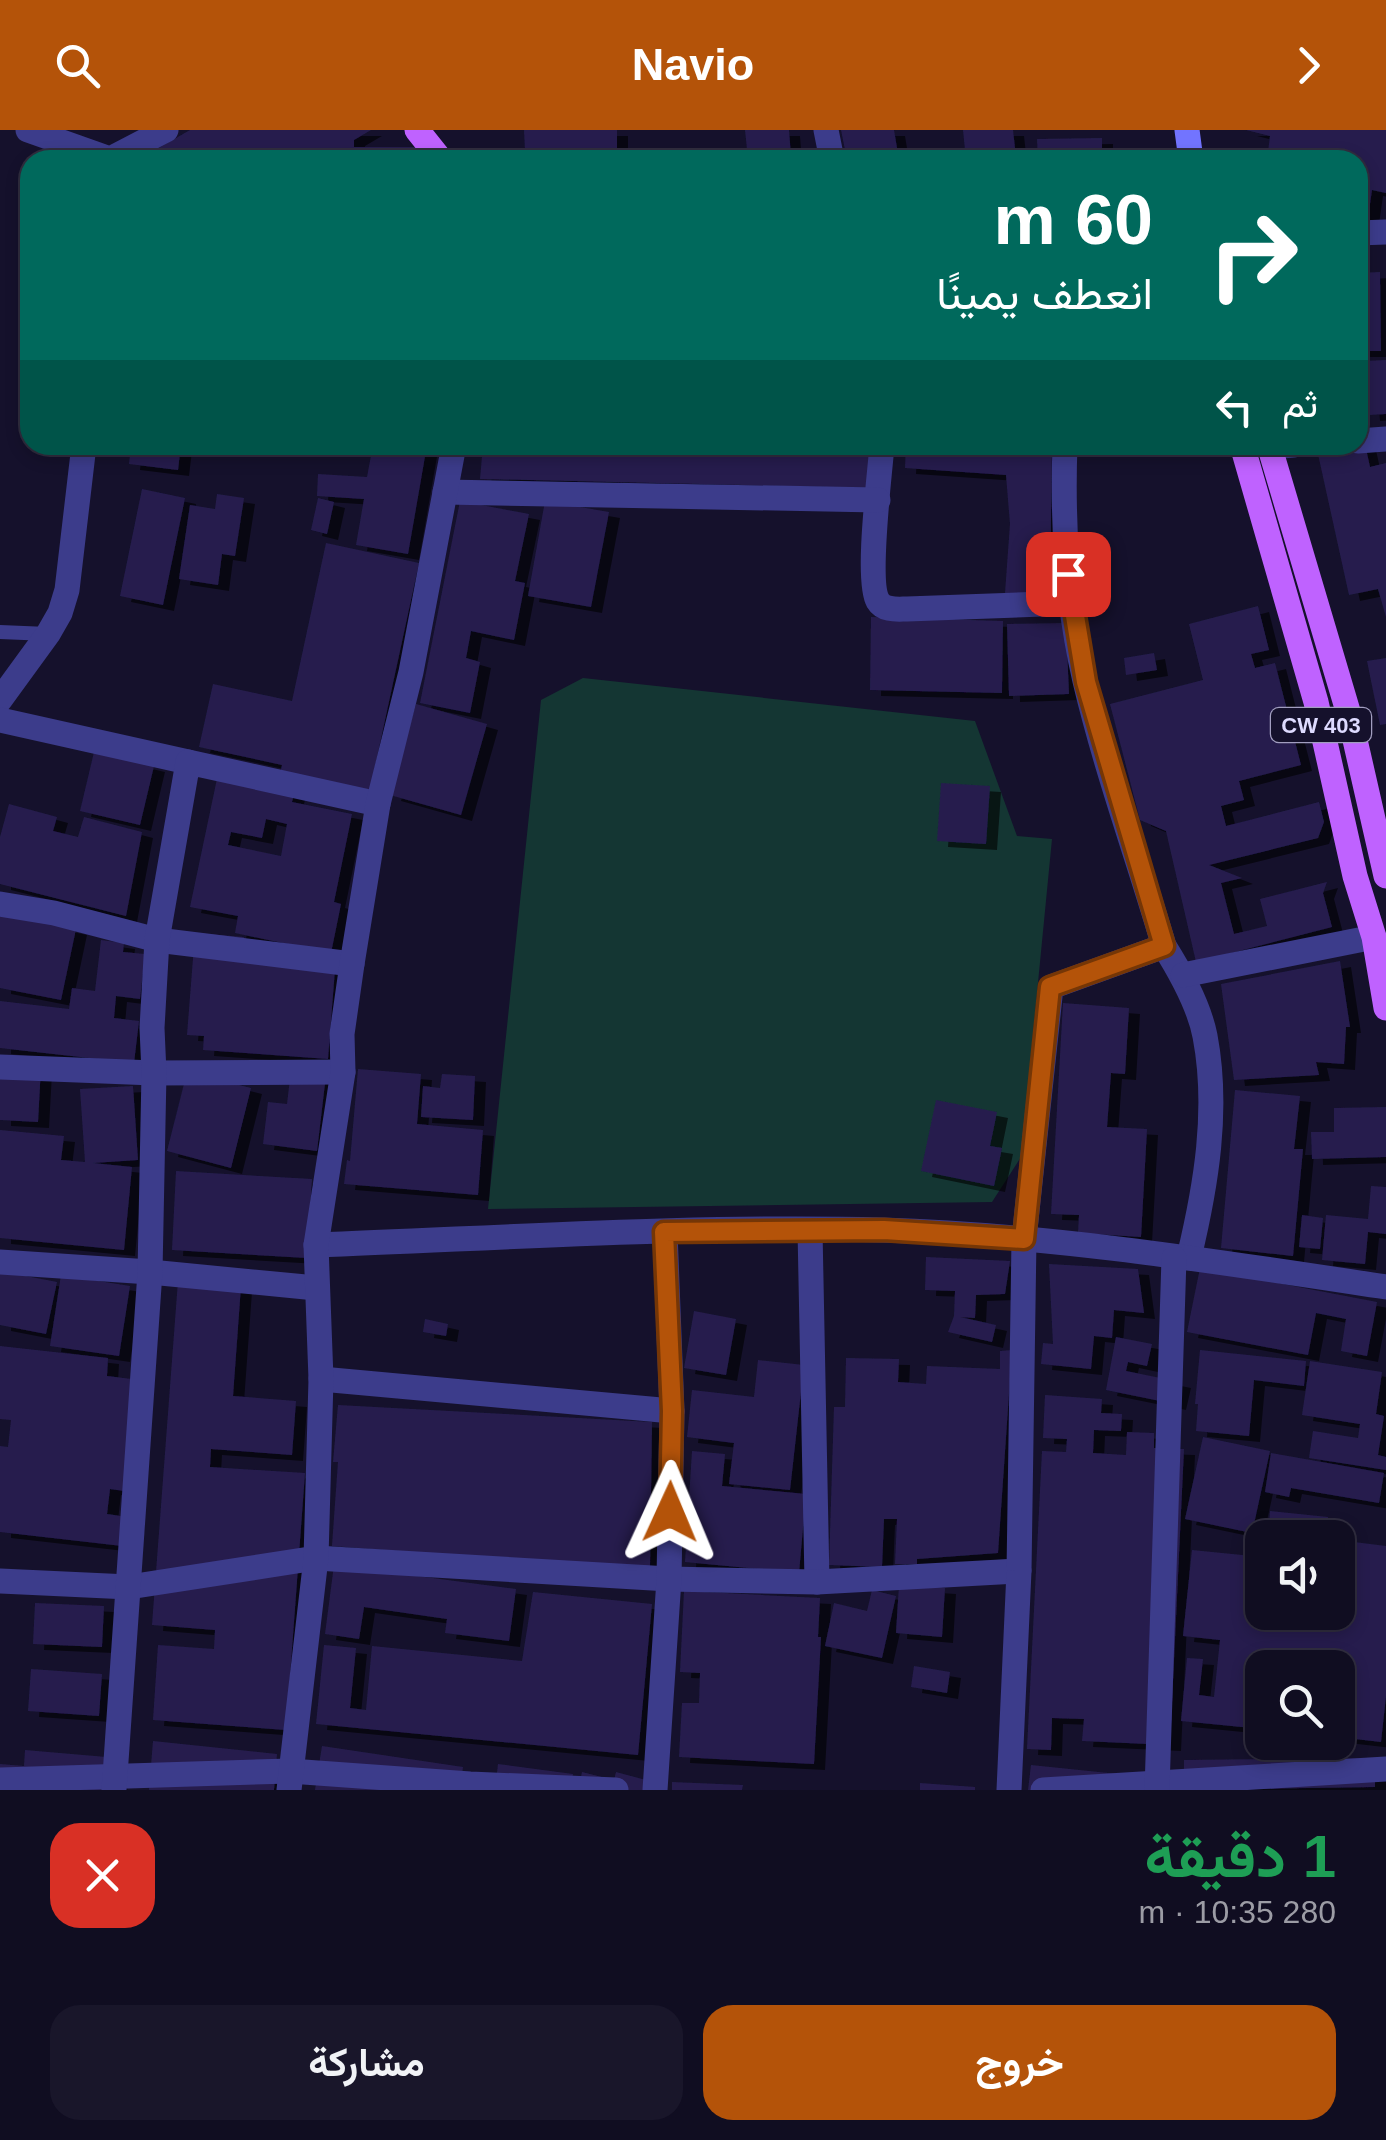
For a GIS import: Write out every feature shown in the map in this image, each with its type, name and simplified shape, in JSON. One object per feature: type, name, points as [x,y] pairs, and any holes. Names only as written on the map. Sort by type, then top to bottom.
[{"type":"main road","points":[[417,130],[433,150]]},
{"type":"main road","name":"CW 403","points":[[1245,455],[1316,702],[1356,876],[1374,936],[1386,1008]]},
{"type":"main road","name":"CW 403","points":[[1279,455],[1350,718],[1386,876]]},
{"type":"street","points":[[28,130],[83,150]]},
{"type":"street","points":[[129,150],[166,130]]},
{"type":"street","points":[[0,700],[60,612],[67,590],[83,455]]},
{"type":"street","points":[[290,1780],[316,1558],[321,1379],[316,1245],[343,1072],[342,1034],[378,804],[411,672],[452,455]]},
{"type":"street","points":[[881,455],[874,570],[882,606],[907,609],[1071,603]]},
{"type":"street","points":[[1065,455],[1062,516],[1071,603],[1086,682],[1164,946],[1183,975],[1205,1035],[1210,1101],[1206,1185],[1182,1258],[1157,1787]]},
{"type":"street","points":[[445,492],[878,500]]},
{"type":"street","points":[[0,720],[378,804]]},
{"type":"street","points":[[115,1782],[150,1272],[152,1028],[157,940],[188,762]]},
{"type":"street","points":[[0,904],[54,913],[157,940],[352,964]]},
{"type":"street","points":[[1183,975],[1374,936]]},
{"type":"street","points":[[1009,1790],[1020,1571],[1024,1239],[1050,987],[1164,946]]},
{"type":"street","points":[[0,1067],[343,1072]]},
{"type":"street","points":[[810,1230],[817,1582]]},
{"type":"street","points":[[316,1245],[664,1232],[884,1230],[1024,1239],[1386,1287]]},
{"type":"street","points":[[655,1790],[668,1579],[672,1411],[664,1232]]},
{"type":"street","points":[[0,1262],[316,1288]]},
{"type":"street","points":[[321,1379],[672,1411]]},
{"type":"street","points":[[0,1582],[130,1587],[316,1558],[668,1579],[817,1582],[1020,1571]]},
{"type":"street","points":[[1042,1790],[1157,1787],[1386,1770]]},
{"type":"street","points":[[0,1780],[290,1780],[616,1790]]},
{"type":"lane","points":[[0,632],[48,634]]},
{"type":"green space","points":[[583,678],[975,721],[1017,836],[1052,839],[1021,1157],[992,1202],[488,1209],[541,700]]},
{"type":"building","points":[[190,130],[371,130],[354,140],[354,147],[424,150],[155,150]]},
{"type":"building","points":[[524,130],[617,130],[617,150],[525,150]]},
{"type":"building","points":[[745,130],[789,130],[790,150],[747,150]]},
{"type":"building","points":[[841,130],[894,130],[897,150],[845,150]]},
{"type":"building","points":[[963,130],[1013,130],[1015,150],[965,150]]},
{"type":"building","points":[[1246,130],[1386,130],[1386,193],[1372,190],[1368,218],[1368,150],[1268,150],[1270,136]]},
{"type":"building","points":[[1102,138],[1102,150],[1038,150],[1037,139]]},
{"type":"building","points":[[1380,272],[1381,351],[1368,351],[1368,273]]},
{"type":"building","points":[[1386,360],[1386,414],[1369,415],[1368,361]]},
{"type":"building","points":[[130,455],[180,455],[178,470],[129,464]]},
{"type":"building","points":[[371,455],[425,455],[408,554],[356,545],[364,499],[317,496],[318,474],[367,477]]},
{"type":"building","points":[[482,455],[871,455],[869,488],[480,479]]},
{"type":"building","points":[[906,455],[1052,455],[1050,594],[1005,593],[1010,524],[1006,475],[905,468]]},
{"type":"building","points":[[1318,455],[1367,455],[1370,467],[1386,463],[1386,617],[1378,589],[1349,595]]},
{"type":"building","points":[[142,489],[185,498],[163,605],[120,596]]},
{"type":"building","points":[[217,494],[244,498],[235,556],[222,554],[218,585],[179,579],[190,505],[215,509]]},
{"type":"building","points":[[318,498],[334,502],[327,534],[311,530]]},
{"type":"building","points":[[460,501],[529,514],[515,581],[525,583],[514,640],[471,631],[466,658],[480,662],[470,713],[420,703]]},
{"type":"building","points":[[545,501],[609,512],[591,607],[528,596]]},
{"type":"building","points":[[326,543],[419,563],[369,794],[280,774],[282,765],[199,747],[213,684],[292,701]]},
{"type":"building","points":[[1258,606],[1269,650],[1251,654],[1255,668],[1275,663],[1301,765],[1239,781],[1244,800],[1221,806],[1226,826],[1319,802],[1324,822],[1318,838],[1209,865],[1242,878],[1221,883],[1234,934],[1267,926],[1260,899],[1327,882],[1323,893],[1332,927],[1196,962],[1166,831],[1140,820],[1110,704],[1203,680],[1189,624]]},
{"type":"building","points":[[871,617],[1003,621],[1002,693],[870,690]]},
{"type":"building","points":[[1066,623],[1069,694],[1009,696],[1007,624]]},
{"type":"building","points":[[1154,653],[1157,670],[1126,675],[1124,658]]},
{"type":"building","points":[[1386,658],[1386,724],[1380,725],[1367,661]]},
{"type":"building","points":[[416,704],[487,724],[461,815],[390,795]]},
{"type":"building","points":[[94,752],[154,766],[140,825],[80,811]]},
{"type":"building","points":[[218,774],[295,790],[292,802],[352,814],[334,902],[341,904],[331,953],[235,933],[238,916],[190,907]],"holes":[[[266,819],[287,824],[281,856],[228,845],[231,832],[262,838]]]},
{"type":"building","points":[[941,783],[990,786],[986,844],[937,841]]},
{"type":"building","points":[[9,804],[57,817],[53,831],[78,837],[84,817],[142,832],[126,916],[0,884],[0,837]]},
{"type":"building","points":[[0,913],[76,929],[61,1000],[0,988]]},
{"type":"building","points":[[195,933],[244,937],[242,961],[335,969],[328,1059],[203,1050],[204,1036],[187,1035]]},
{"type":"building","points":[[101,940],[124,943],[123,952],[145,954],[140,999],[116,996],[114,1018],[139,1021],[134,1063],[0,1048],[0,1001],[69,1009],[72,988],[95,991]]},
{"type":"building","points":[[1340,961],[1350,1027],[1346,1027],[1344,1064],[1316,1062],[1319,1075],[1234,1080],[1221,984]]},
{"type":"building","points":[[1063,1003],[1129,1008],[1125,1074],[1111,1073],[1107,1127],[1147,1129],[1141,1237],[1078,1233],[1079,1215],[1051,1214]]},
{"type":"building","points":[[0,1065],[41,1067],[38,1122],[0,1120]]},
{"type":"building","points":[[358,1069],[421,1074],[417,1124],[483,1130],[478,1195],[344,1184],[347,1160],[350,1161]]},
{"type":"building","points":[[291,1070],[326,1075],[317,1151],[263,1144],[268,1102],[287,1104]]},
{"type":"building","points":[[187,1072],[251,1088],[231,1168],[167,1151]]},
{"type":"building","points":[[442,1074],[475,1076],[473,1120],[421,1117],[423,1086],[440,1088]]},
{"type":"building","points":[[133,1086],[138,1160],[93,1163],[132,1167],[124,1250],[0,1238],[0,1130],[64,1136],[61,1160],[85,1162],[80,1089]]},
{"type":"building","points":[[1235,1090],[1300,1096],[1294,1149],[1303,1149],[1293,1256],[1221,1248]]},
{"type":"building","points":[[936,1100],[997,1112],[990,1146],[1002,1148],[994,1186],[921,1171]]},
{"type":"building","points":[[1386,1107],[1386,1157],[1312,1159],[1311,1132],[1334,1132],[1334,1108]]},
{"type":"building","points":[[176,1171],[312,1179],[307,1258],[172,1250]]},
{"type":"building","points":[[1371,1186],[1386,1187],[1386,1234],[1368,1232],[1365,1264],[1322,1260],[1326,1215],[1368,1219]]},
{"type":"building","points":[[1302,1215],[1323,1218],[1320,1249],[1299,1247]]},
{"type":"building","points":[[926,1257],[1010,1261],[1005,1294],[976,1295],[975,1318],[960,1317],[996,1325],[992,1342],[948,1332],[954,1316],[955,1291],[925,1290]]},
{"type":"building","points":[[1049,1264],[1138,1269],[1144,1313],[1114,1310],[1112,1338],[1094,1336],[1091,1369],[1041,1364],[1043,1343],[1053,1344]]},
{"type":"building","points":[[1200,1268],[1377,1302],[1367,1356],[1341,1351],[1346,1319],[1316,1313],[1308,1355],[1187,1332]]},
{"type":"building","points":[[0,1271],[57,1282],[46,1334],[0,1325]]},
{"type":"building","points":[[61,1275],[130,1286],[119,1356],[50,1346]]},
{"type":"building","points":[[178,1281],[241,1286],[233,1396],[296,1401],[292,1455],[211,1449],[210,1467],[305,1473],[286,1730],[153,1720],[158,1645],[214,1649],[215,1630],[152,1625]]},
{"type":"building","points":[[694,1311],[736,1319],[726,1375],[684,1368]]},
{"type":"building","points":[[425,1319],[448,1324],[446,1336],[423,1332]]},
{"type":"building","points":[[1116,1337],[1152,1344],[1147,1366],[1128,1362],[1126,1371],[1180,1382],[1175,1404],[1106,1390]]},
{"type":"building","points":[[0,1346],[108,1358],[107,1376],[140,1380],[132,1492],[110,1489],[107,1514],[134,1518],[131,1547],[0,1532],[0,1446],[8,1447],[11,1420],[0,1419]]},
{"type":"building","points":[[1012,1350],[998,1553],[895,1564],[897,1519],[884,1519],[882,1567],[829,1565],[834,1407],[845,1407],[846,1358],[899,1359],[898,1382],[926,1384],[927,1366],[1000,1369],[1000,1351]]},
{"type":"building","points":[[1200,1350],[1306,1361],[1304,1386],[1254,1380],[1249,1436],[1196,1431]]},
{"type":"building","points":[[758,1360],[804,1365],[790,1490],[729,1484],[734,1443],[687,1437],[692,1390],[754,1397]]},
{"type":"building","points":[[1310,1361],[1382,1372],[1376,1414],[1384,1416],[1378,1455],[1386,1457],[1386,1470],[1309,1458],[1313,1431],[1358,1438],[1360,1424],[1302,1415]]},
{"type":"building","points":[[1045,1395],[1102,1399],[1101,1413],[1122,1414],[1121,1431],[1094,1430],[1093,1453],[1126,1455],[1127,1432],[1154,1433],[1154,1448],[1184,1449],[1170,1745],[1082,1741],[1084,1719],[1052,1718],[1051,1750],[1027,1749],[1042,1451],[1066,1452],[1067,1439],[1043,1438]]},
{"type":"building","points":[[338,1405],[652,1422],[650,1570],[332,1546]]},
{"type":"building","points":[[1203,1437],[1270,1451],[1255,1520],[1245,1520],[1245,1532],[1185,1519]]},
{"type":"building","points":[[692,1451],[725,1454],[722,1486],[806,1494],[799,1573],[685,1562]]},
{"type":"building","points":[[1271,1453],[1384,1473],[1379,1503],[1291,1488],[1289,1497],[1265,1492]]},
{"type":"building","points":[[1270,1511],[1328,1517],[1328,1520],[1269,1520]]},
{"type":"building","points":[[1355,1542],[1386,1546],[1386,1696],[1381,1742],[1355,1739],[1355,1650],[1245,1650],[1245,1727],[1181,1721],[1187,1658],[1203,1659],[1199,1695],[1214,1697],[1220,1640],[1183,1636],[1192,1550],[1245,1555],[1245,1630],[1355,1630]]},
{"type":"building","points":[[334,1565],[516,1589],[509,1641],[445,1633],[447,1619],[364,1607],[359,1639],[325,1634]]},
{"type":"building","points":[[899,1585],[945,1588],[942,1637],[896,1633]]},
{"type":"building","points":[[872,1590],[896,1596],[882,1658],[825,1646],[834,1603],[867,1611]]},
{"type":"building","points":[[684,1591],[820,1598],[814,1764],[679,1757],[682,1703],[699,1703],[700,1673],[680,1672]]},
{"type":"building","points":[[533,1592],[652,1604],[638,1755],[316,1724],[324,1645],[356,1648],[350,1708],[366,1710],[372,1646],[522,1661]]},
{"type":"building","points":[[35,1603],[104,1606],[102,1647],[33,1644]]},
{"type":"building","points":[[914,1666],[950,1672],[947,1693],[911,1687]]},
{"type":"building","points":[[31,1669],[102,1674],[99,1716],[28,1711]]},
{"type":"building","points":[[153,1741],[277,1754],[274,1790],[149,1790]]},
{"type":"building","points":[[322,1746],[463,1767],[460,1790],[315,1790]]},
{"type":"building","points":[[25,1750],[118,1758],[116,1790],[0,1790],[0,1764],[24,1766]]},
{"type":"building","points":[[1375,1758],[1375,1787],[1184,1790],[1184,1760]]},
{"type":"building","points":[[498,1764],[573,1774],[571,1790],[495,1790]]},
{"type":"building","points":[[1031,1765],[1147,1777],[1146,1790],[1028,1790]]},
{"type":"building","points":[[582,1772],[614,1780],[616,1772],[646,1780],[644,1790],[578,1790]]},
{"type":"building","points":[[672,1782],[743,1785],[742,1790],[672,1790]]},
{"type":"building","points":[[920,1783],[975,1787],[975,1790],[920,1790]]},
{"type":"route","points":[[670,1512],[672,1411],[664,1232],[884,1230],[1024,1239],[1050,987],[1164,946],[1086,682],[1068,574]]}]
